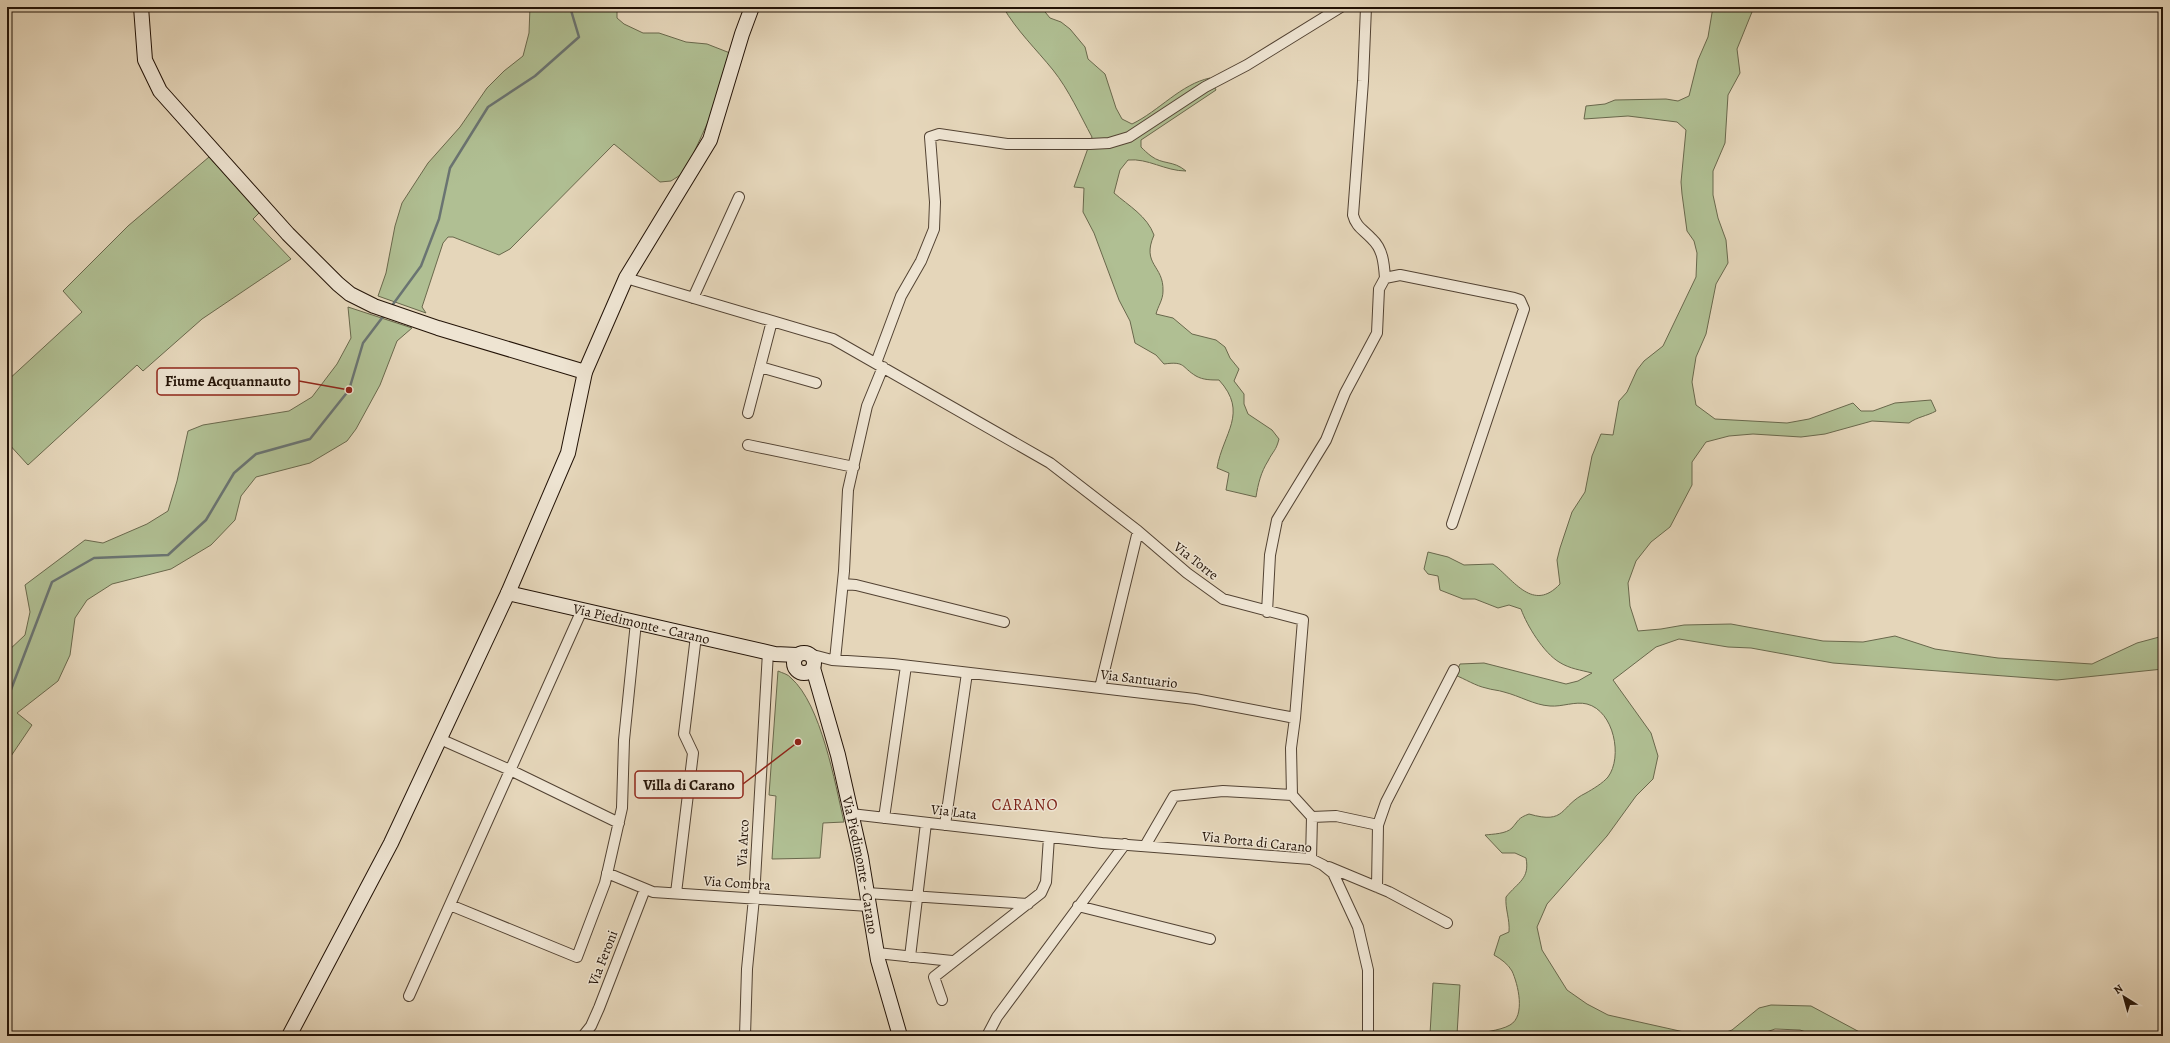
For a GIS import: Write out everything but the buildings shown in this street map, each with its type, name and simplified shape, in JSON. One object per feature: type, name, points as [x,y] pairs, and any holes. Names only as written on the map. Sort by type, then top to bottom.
[{"type":"street","points":[[141,7],[145,60],[160,90],[293,238],[338,284],[350,294],[374,306],[438,328],[585,372]]},
{"type":"street","points":[[289,1036],[391,843],[508,593],[568,453],[585,372],[626,278],[710,140],[742,34],[752,7]]},
{"type":"street","points":[[833,660],[842,584],[848,490],[867,406],[901,296],[921,261],[934,229],[935,202],[930,137],[939,134],[1007,144],[1090,144],[1118,141],[1129,137],[1205,87],[1247,65],[1341,7]]},
{"type":"street","points":[[1267,612],[1270,555],[1278,520],[1326,440],[1345,393],[1377,333],[1379,289],[1385,278],[1381,252],[1372,239],[1355,222],[1353,215],[1363,80],[1366,7]]},
{"type":"street","points":[[693,298],[739,197]]},
{"type":"street","points":[[1385,278],[1400,275],[1520,300],[1523,304],[1524,309],[1452,524]]},
{"type":"street","name":"Via Torre","points":[[626,278],[833,339],[1050,463],[1138,531],[1187,573],[1223,599],[1267,612],[1303,620],[1295,718]]},
{"type":"street","points":[[748,413],[772,321]]},
{"type":"street","points":[[760,367],[816,384]]},
{"type":"street","points":[[748,445],[854,467]]},
{"type":"street","points":[[1100,688],[1138,531]]},
{"type":"street","points":[[842,584],[856,585],[1004,622]]},
{"type":"street","name":"Via Piedimonte - Carano","points":[[508,593],[772,653],[805,663],[819,695],[838,755],[868,900],[877,953],[900,1036]]},
{"type":"street","points":[[409,996],[582,610]]},
{"type":"street","points":[[450,905],[577,957],[607,873],[622,808],[624,740],[636,622]]},
{"type":"street","points":[[676,893],[693,753],[684,734],[696,636]]},
{"type":"street","name":"Via Arco","points":[[745,1036],[747,968],[754,898],[772,653]]},
{"type":"street","name":"Via Santuario","points":[[805,663],[833,660],[906,666],[1195,699],[1295,718]]},
{"type":"street","points":[[884,818],[906,666]]},
{"type":"street","points":[[1377,887],[1378,825],[1386,802],[1454,670]]},
{"type":"street","points":[[945,825],[967,673]]},
{"type":"street","points":[[1295,718],[1291,748],[1292,795],[1312,817],[1311,859]]},
{"type":"street","points":[[440,739],[510,770],[619,823]]},
{"type":"street","points":[[1145,846],[1174,796],[1223,791],[1292,795]]},
{"type":"street","name":"Via Lata","points":[[851,814],[1049,837],[1125,844]]},
{"type":"street","points":[[1312,817],[1336,816],[1378,825]]},
{"type":"street","points":[[910,957],[926,823]]},
{"type":"street","points":[[942,1000],[934,976],[1041,893],[1046,882],[1049,837]]},
{"type":"street","points":[[988,1036],[997,1017],[1125,844]]},
{"type":"street","name":"Via Porta di Carano","points":[[1125,844],[1311,859],[1323,864],[1333,873],[1358,927],[1368,970],[1368,1036]]},
{"type":"street","points":[[1323,864],[1377,887],[1447,924]]},
{"type":"street","name":"Via Combra","points":[[607,873],[653,892],[754,898],[868,900],[918,897],[1028,904]]},
{"type":"street","name":"Via Feroni","points":[[584,1036],[591,1026],[599,1008],[645,888]]},
{"type":"street","points":[[1078,906],[1210,939]]},
{"type":"street","points":[[877,953],[952,961]]},
{"type":"green space","points":[[530,7],[617,7],[617,18],[624,24],[643,33],[659,33],[686,42],[707,44],[730,53],[713,111],[685,172],[671,181],[660,182],[614,144],[510,249],[499,255],[453,237],[448,237],[443,243],[422,307],[426,313],[378,296],[386,273],[395,226],[402,203],[428,163],[460,127],[487,88],[504,71],[523,56],[529,33]]},
{"type":"green space","points":[[1003,7],[1041,7],[1050,18],[1061,22],[1070,29],[1085,47],[1088,59],[1105,74],[1116,108],[1122,119],[1132,124],[1142,119],[1189,86],[1210,78],[1216,90],[1141,140],[1141,147],[1155,159],[1177,165],[1186,171],[1171,169],[1143,161],[1128,160],[1120,170],[1114,193],[1147,222],[1154,235],[1150,253],[1151,259],[1160,276],[1163,291],[1156,314],[1173,318],[1192,334],[1216,340],[1225,347],[1230,358],[1239,369],[1234,381],[1244,394],[1244,404],[1248,414],[1272,430],[1279,439],[1276,449],[1262,474],[1256,497],[1226,490],[1229,473],[1217,468],[1232,423],[1233,413],[1232,403],[1228,392],[1219,380],[1207,380],[1199,377],[1191,373],[1180,364],[1164,364],[1156,355],[1135,343],[1130,321],[1119,300],[1094,233],[1083,212],[1084,188],[1074,187],[1092,137],[1059,78],[1020,32]]},
{"type":"green space","points":[[1713,7],[1754,7],[1737,49],[1740,73],[1728,95],[1725,143],[1713,171],[1713,195],[1718,218],[1726,240],[1728,263],[1716,284],[1706,334],[1696,357],[1692,382],[1696,405],[1715,419],[1787,423],[1809,419],[1853,403],[1861,411],[1873,411],[1895,403],[1931,400],[1936,411],[1915,419],[1909,423],[1872,421],[1825,434],[1801,437],[1753,434],[1729,436],[1706,442],[1692,462],[1692,485],[1670,527],[1651,542],[1636,561],[1628,583],[1630,606],[1638,631],[1684,625],[1731,624],[1823,641],[1863,642],[1895,636],[1935,649],[1998,658],[2092,664],[2137,643],[2163,636],[2163,669],[2057,680],[1833,663],[1751,648],[1728,647],[1679,639],[1656,647],[1613,680],[1651,733],[1658,756],[1653,779],[1636,796],[1607,836],[1547,904],[1537,927],[1542,950],[1567,990],[1587,1004],[1608,1015],[1693,1034],[1721,1034],[1732,1030],[1759,1008],[1771,1005],[1811,1006],[1867,1036],[1817,1036],[1800,1030],[1775,1029],[1755,1036],[1469,1036],[1501,1029],[1510,1025],[1515,1021],[1518,1015],[1519,1007],[1518,991],[1512,971],[1504,962],[1494,955],[1500,936],[1509,932],[1506,897],[1525,876],[1527,865],[1526,858],[1515,853],[1502,853],[1485,835],[1509,830],[1521,818],[1529,814],[1541,817],[1557,816],[1577,798],[1598,786],[1608,777],[1613,768],[1615,747],[1609,725],[1604,716],[1596,708],[1582,703],[1555,706],[1544,705],[1502,691],[1482,687],[1455,675],[1460,664],[1484,663],[1566,684],[1578,681],[1592,673],[1567,666],[1553,658],[1542,646],[1527,623],[1521,609],[1509,605],[1498,608],[1475,599],[1463,599],[1440,590],[1438,576],[1428,574],[1424,569],[1428,552],[1448,557],[1464,565],[1493,564],[1516,585],[1532,595],[1541,595],[1550,592],[1560,584],[1557,560],[1560,548],[1572,512],[1585,492],[1592,456],[1601,434],[1613,435],[1619,401],[1627,392],[1637,370],[1644,361],[1663,346],[1696,277],[1697,253],[1694,241],[1687,231],[1681,182],[1686,130],[1677,122],[1628,116],[1584,119],[1586,106],[1605,104],[1615,100],[1666,99],[1678,101],[1689,96],[1698,60],[1708,37]]},
{"type":"green space","points":[[209,157],[260,212],[253,219],[291,259],[202,319],[143,371],[137,365],[28,465],[7,442],[7,381],[82,312],[63,291],[128,226]]},
{"type":"green space","points":[[348,307],[412,328],[397,341],[380,385],[356,429],[347,441],[310,463],[256,477],[241,496],[235,520],[211,545],[171,569],[112,584],[87,600],[75,618],[70,655],[58,681],[17,713],[32,725],[7,762],[7,652],[25,635],[30,612],[25,585],[85,540],[103,543],[147,524],[168,511],[177,481],[188,431],[203,425],[289,411],[312,397],[337,364],[351,338]]},
{"type":"green space","points":[[778,671],[790,677],[802,690],[811,706],[819,725],[831,766],[844,822],[823,823],[820,858],[772,859],[776,796],[769,795]]},
{"type":"green space","points":[[1433,983],[1460,985],[1457,1035],[1430,1034]]},
{"type":"waterway","points":[[391,307],[421,266],[439,219],[450,168],[488,107],[535,76],[579,37],[570,7]]},
{"type":"waterway","points":[[7,700],[52,582],[94,558],[168,555],[206,520],[234,473],[256,454],[310,439],[349,390],[363,343],[385,314]]},
{"type":"place","name":"Fiume Acquannauto","points":[[349,390]]},
{"type":"place","name":"Villa di Carano","points":[[798,742]]},
{"type":"district","name":"CARANO","points":[[1025,805]]}]
